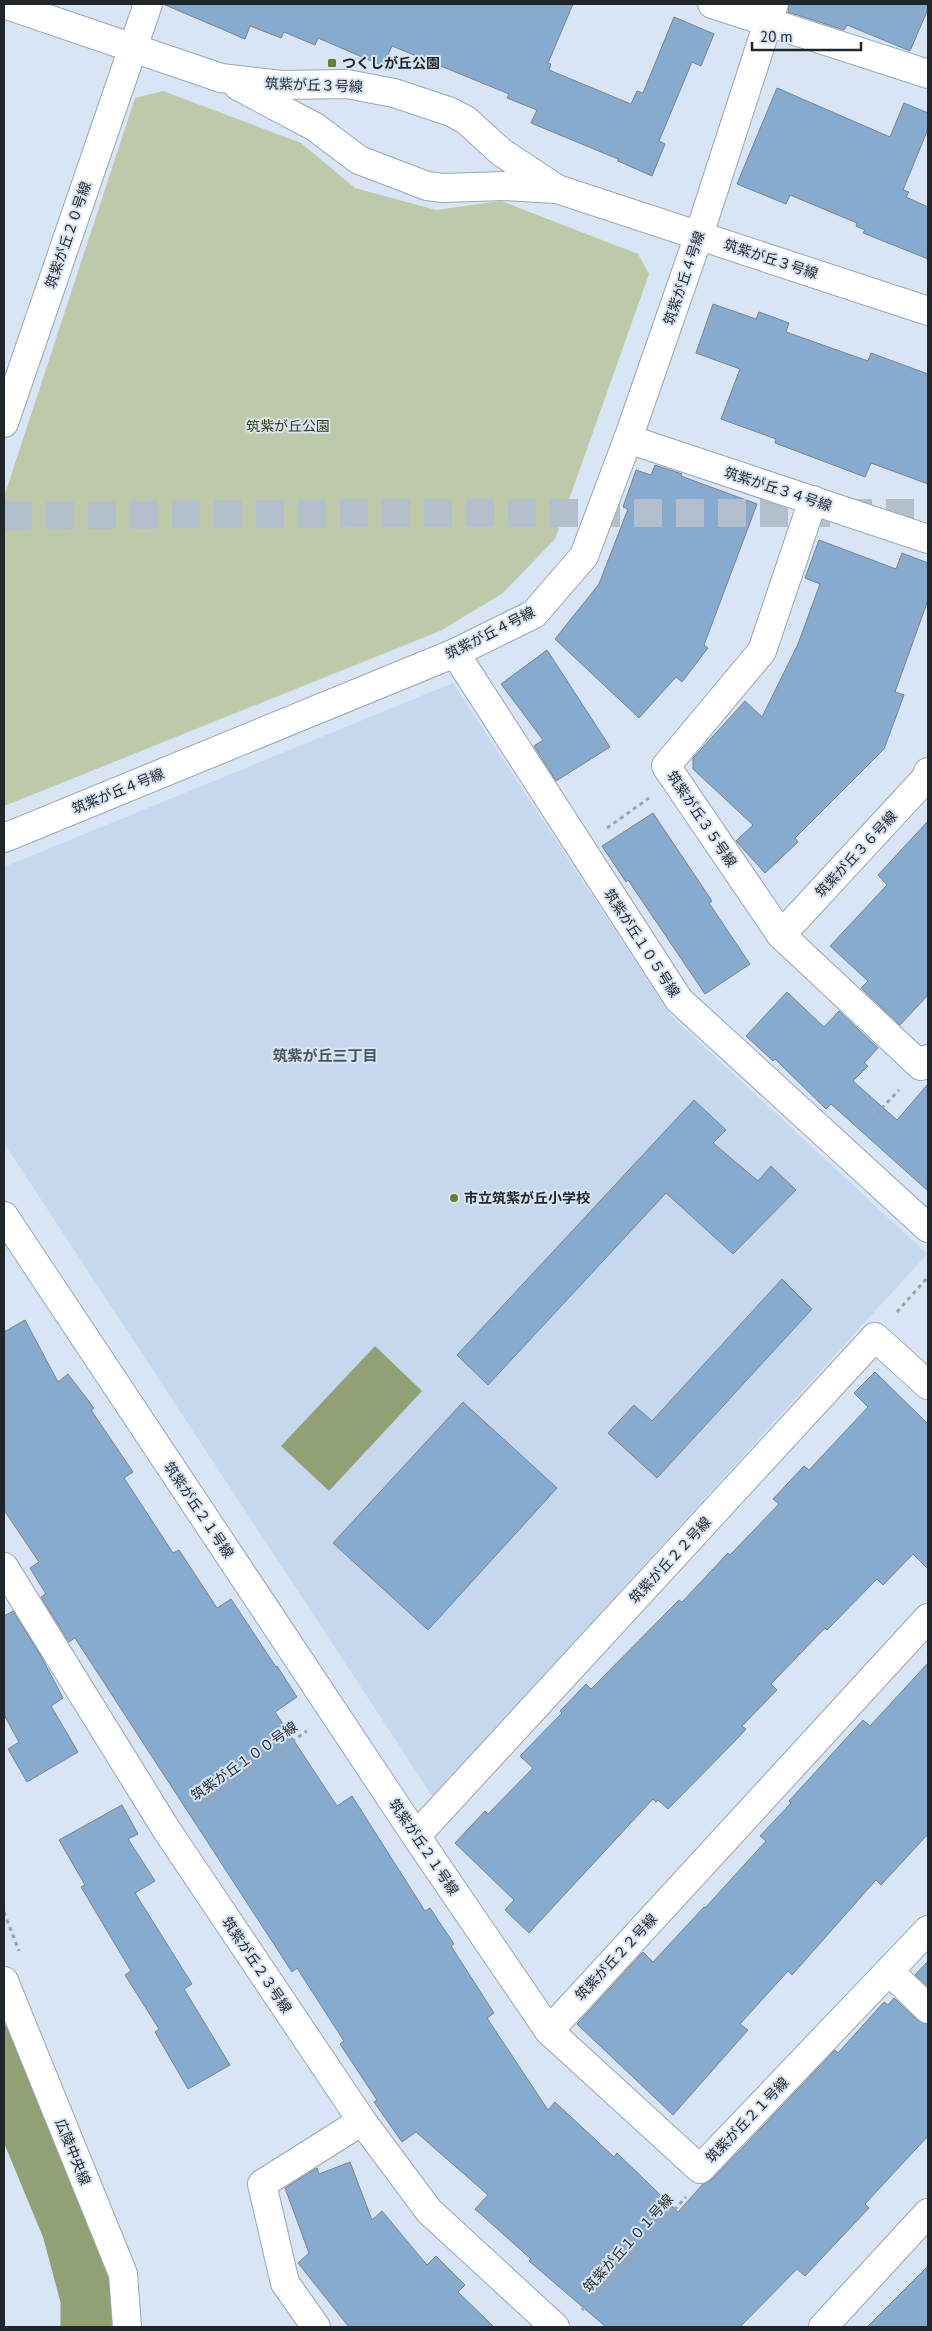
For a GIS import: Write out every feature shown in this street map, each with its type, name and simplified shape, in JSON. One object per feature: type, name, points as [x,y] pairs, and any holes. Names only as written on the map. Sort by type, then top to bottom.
[{"type":"street","name":"筑紫が丘３号線","points":[[4,4],[222,78],[304,120],[359,160],[427,186],[443,188],[505,186],[557,189],[928,310]]},
{"type":"street","name":"筑紫が丘２０号線","points":[[4,423],[148,4]]},
{"type":"street","points":[[712,4],[771,13],[928,74]]},
{"type":"street","name":"筑紫が丘４号線","points":[[4,838],[455,653],[534,614],[584,556],[628,439],[699,235],[771,13]]},
{"type":"street","name":"筑紫が丘３号線","points":[[222,78],[282,85],[347,84],[394,93],[451,112],[466,120],[500,152],[557,189]]},
{"type":"street","name":"筑紫が丘３４号線","points":[[628,439],[928,539]]},
{"type":"street","name":"筑紫が丘３５号線","points":[[812,500],[762,651],[666,766],[781,935],[925,1063]]},
{"type":"street","name":"筑紫が丘１０５号線","points":[[455,653],[679,1000],[928,1228]]},
{"type":"street","name":"筑紫が丘３６号線","points":[[781,935],[926,778],[928,772]]},
{"type":"street","name":"筑紫が丘２１号線","points":[[4,1216],[416,1836],[548,2031],[700,2169],[928,1930]]},
{"type":"street","points":[[875,1336],[928,1385]]},
{"type":"street","name":"筑紫が丘２２号線","points":[[416,1836],[875,1336]]},
{"type":"street","name":"筑紫が丘２３号線","points":[[4,1567],[166,1829],[362,2121],[429,2211],[555,2327]]},
{"type":"street","name":"筑紫が丘２２号線","points":[[548,2031],[928,1618]]},
{"type":"street","points":[[890,1972],[928,2009]]},
{"type":"street","name":"広陵中央線","points":[[4,1981],[122,2274],[126,2327]]},
{"type":"street","points":[[316,2327],[284,2283],[262,2184],[362,2121]]},
{"type":"street","points":[[823,2327],[928,2213]]},
{"type":"path","points":[[580,847],[663,788],[666,766]]},
{"type":"path","points":[[843,1150],[925,1063]]},
{"type":"path","points":[[875,1336],[928,1277]]},
{"type":"path","name":"筑紫が丘１００号線","points":[[166,1829],[334,1712]]},
{"type":"path","name":"筑紫が丘１０１号線","points":[[580,2313],[692,2189],[700,2169]]},
{"type":"shaded area","name":"市立筑紫が丘小学校","points":[[453,683],[671,1016],[927,1254],[433,1797],[4,1143],[4,867]]},
{"type":"shaded area","points":[[375,1346],[422,1391],[329,1491],[281,1446]]},
{"type":"green space","name":"筑紫が丘公園","points":[[163,91],[301,143],[355,188],[436,210],[501,201],[638,254],[649,274],[555,539],[503,593],[440,631],[4,806],[4,497],[135,98]]},
{"type":"building","points":[[163,4],[573,4],[548,63],[551,64],[549,70],[631,104],[637,91],[643,93],[674,17],[714,34],[701,66],[692,62],[659,141],[665,144],[652,176],[618,161],[618,159],[531,123],[537,110],[507,98],[509,94],[392,46],[383,66],[318,38],[315,45],[284,32],[281,38],[250,26],[245,39]]},
{"type":"building","points":[[789,4],[928,4],[928,9],[910,51],[847,25],[844,30],[788,12]]},
{"type":"building","points":[[777,88],[890,137],[904,103],[928,113],[928,129],[903,190],[909,192],[906,197],[928,207],[928,259],[863,233],[865,230],[856,226],[857,223],[790,195],[786,204],[737,184]]},
{"type":"building","points":[[713,304],[756,319],[759,312],[789,323],[786,332],[868,361],[871,353],[928,374],[928,484],[871,463],[865,477],[775,443],[776,439],[721,419],[740,369],[696,353]]},
{"type":"building","points":[[655,465],[757,504],[704,645],[708,648],[682,682],[676,677],[639,718],[555,639],[599,584],[628,509],[623,507],[636,470],[651,475]]},
{"type":"building","points":[[819,540],[896,569],[902,553],[928,563],[928,600],[895,692],[904,695],[884,749],[795,838],[798,842],[765,873],[736,841],[753,825],[693,769],[693,758],[745,701],[762,717],[798,644],[820,584],[805,578]]},
{"type":"building","points":[[547,650],[610,747],[556,781],[534,746],[543,740],[501,684]]},
{"type":"building","points":[[653,813],[712,901],[709,903],[750,964],[705,994],[628,880],[626,882],[602,846]]},
{"type":"building","points":[[928,821],[928,995],[900,1025],[861,988],[868,981],[830,946],[887,885],[878,875]]},
{"type":"building","points":[[787,992],[824,1027],[839,1011],[878,1048],[864,1063],[868,1066],[853,1081],[897,1120],[928,1084],[928,1191],[831,1104],[826,1109],[775,1059],[773,1061],[746,1036]]},
{"type":"building","points":[[694,1100],[726,1130],[713,1143],[758,1181],[771,1166],[796,1190],[733,1254],[666,1193],[488,1385],[457,1355]]},
{"type":"building","points":[[782,1279],[812,1309],[657,1478],[608,1433],[634,1405],[652,1421]]},
{"type":"building","points":[[25,1320],[58,1382],[68,1374],[94,1408],[91,1410],[133,1472],[124,1478],[173,1553],[179,1550],[217,1608],[231,1599],[277,1666],[297,1697],[275,1712],[337,1806],[352,1796],[425,1911],[430,1908],[454,1944],[451,1946],[494,2013],[487,2018],[548,2110],[555,2102],[614,2157],[617,2153],[678,2212],[703,2184],[711,2180],[835,2050],[838,2053],[884,2002],[888,2005],[894,1998],[917,2020],[928,2024],[928,2136],[865,2204],[869,2208],[805,2276],[797,2269],[740,2327],[606,2327],[529,2261],[531,2259],[475,2209],[488,2195],[416,2132],[402,2142],[374,2102],[377,2100],[340,2044],[344,2041],[297,1968],[292,1972],[75,1638],[69,1642],[41,1597],[46,1594],[30,1568],[39,1562],[4,1510],[4,1332]]},
{"type":"building","points":[[875,1372],[928,1424],[928,1569],[913,1554],[883,1585],[877,1579],[827,1630],[825,1628],[771,1684],[777,1690],[742,1726],[746,1729],[736,1740],[668,1809],[658,1800],[656,1802],[653,1799],[529,1933],[505,1910],[514,1900],[455,1843],[485,1811],[488,1814],[533,1768],[520,1756],[562,1713],[560,1711],[586,1684],[591,1689],[679,1600],[682,1602],[728,1553],[730,1555],[779,1504],[773,1499],[804,1466],[809,1470],[868,1407],[854,1393]]},
{"type":"building","points":[[463,1402],[557,1488],[428,1630],[333,1543]]},
{"type":"building","points":[[13,1611],[42,1658],[63,1698],[51,1706],[78,1752],[27,1782],[8,1749],[19,1742],[4,1715],[4,1616]]},
{"type":"building","points":[[928,1663],[928,1834],[881,1885],[876,1880],[792,1975],[788,1971],[740,2024],[748,2030],[673,2115],[577,2024],[643,1952],[653,1962],[766,1841],[760,1836],[791,1803],[789,1801],[863,1720],[870,1726]]},
{"type":"building","points":[[122,1805],[138,1834],[128,1839],[155,1881],[135,1893],[192,1984],[184,1989],[230,2065],[188,2089],[155,2032],[159,2029],[125,1975],[131,1971],[81,1887],[85,1885],[59,1840]]},
{"type":"building","points":[[928,1961],[928,1987],[915,1975]]},
{"type":"building","points":[[350,2162],[372,2220],[382,2211],[427,2265],[436,2256],[465,2285],[458,2292],[494,2327],[349,2327],[298,2263],[309,2253],[285,2188],[317,2168],[319,2174]]},
{"type":"building","points":[[928,2266],[928,2327],[867,2327]]},
{"type":"waterway","points":[[4,2058],[74,2227],[93,2298],[93,2327]]},
{"type":"tunnel","points":[[4,516],[370,513],[928,513]]},
{"type":"place","name":"つくしが丘公園","points":[[332,63]]},
{"type":"place","name":"市立筑紫が丘小学校","points":[[454,1198]]},
{"type":"district","name":"筑紫が丘三丁目","points":[[325,1055]]}]
